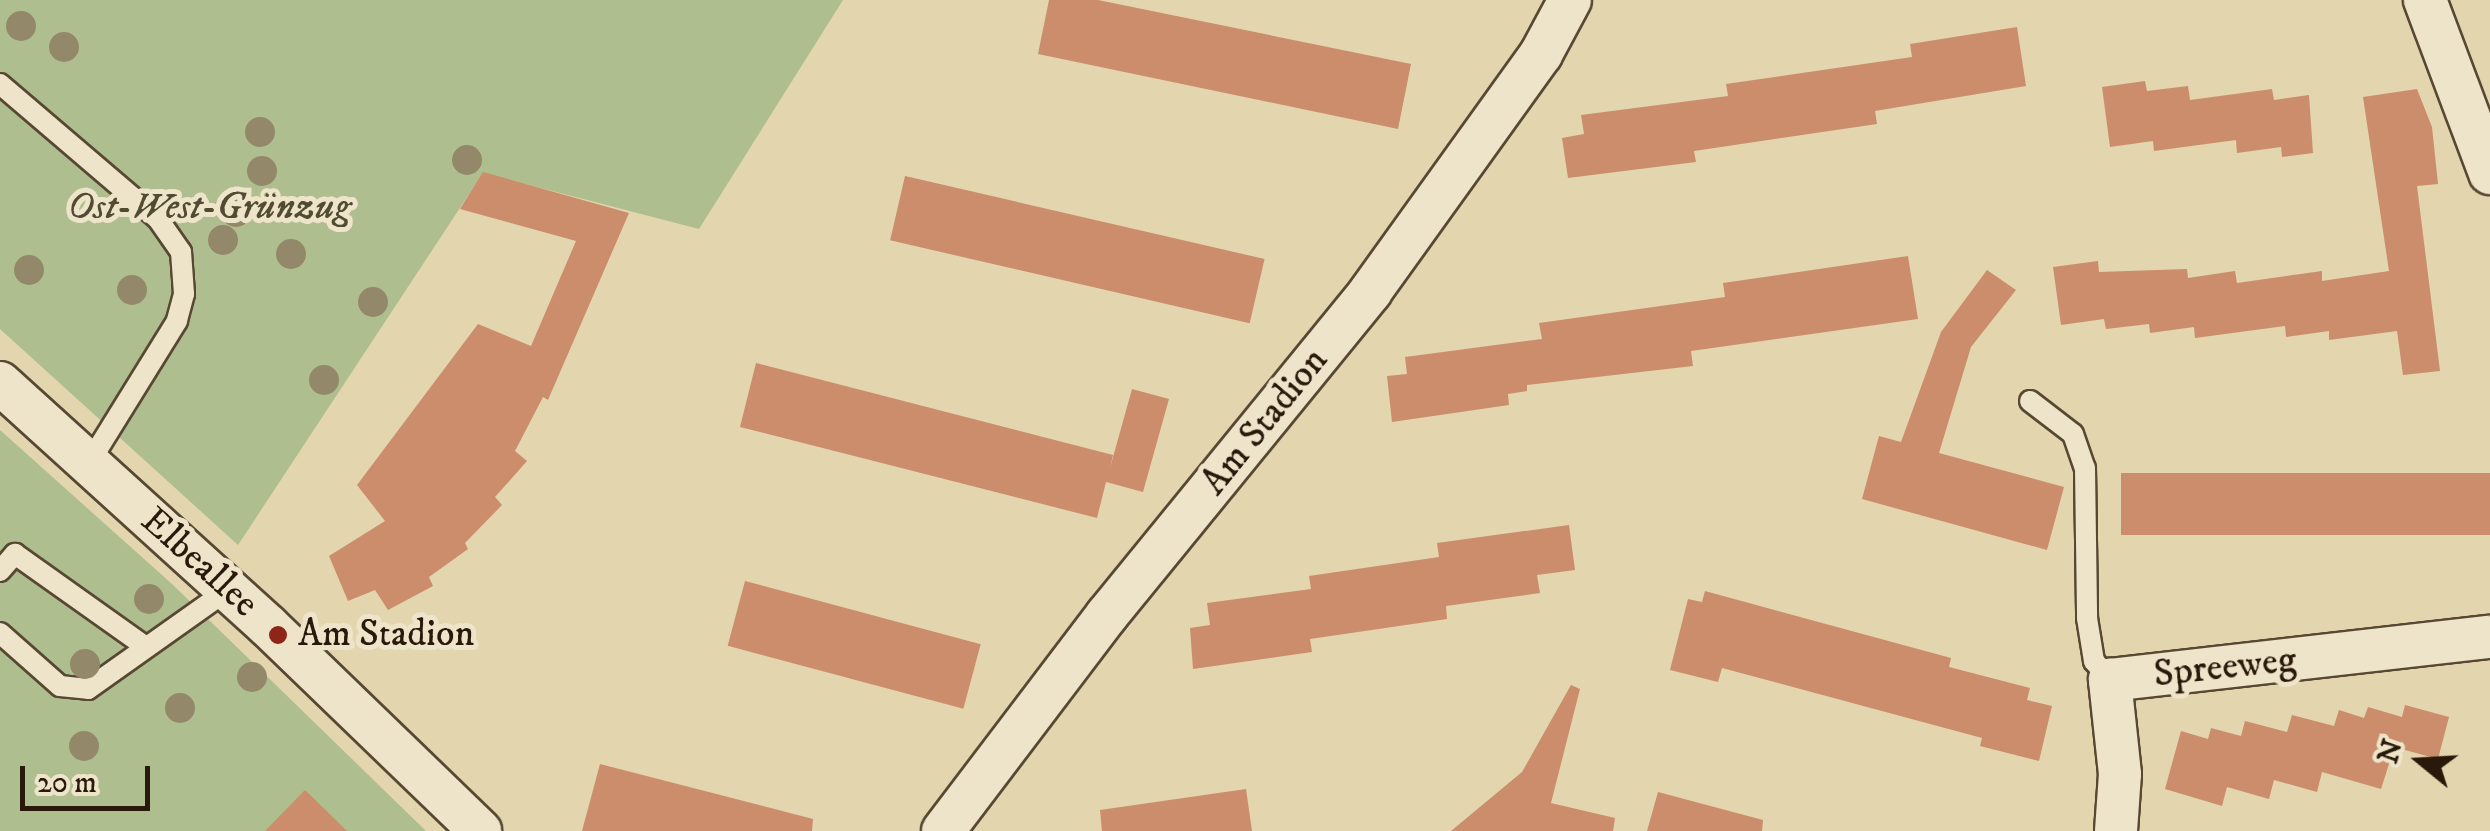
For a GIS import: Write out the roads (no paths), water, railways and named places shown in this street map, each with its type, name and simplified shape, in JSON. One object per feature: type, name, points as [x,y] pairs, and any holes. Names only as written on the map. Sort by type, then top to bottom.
[{"type":"street","name":"Am Stadion","points":[[943,831],[1107,615],[1370,292],[1541,54],[1570,0]]},
{"type":"street","points":[[2425,0],[2490,173]]},
{"type":"street","name":"Elbeallee","points":[[0,383],[228,590],[480,831]]},
{"type":"street","name":"Spreeweg","points":[[2116,831],[2120,774],[2110,680],[2490,637]]},
{"type":"lane","points":[[0,84],[158,218],[181,252],[184,294],[177,321],[89,463]]},
{"type":"lane","points":[[2030,401],[2073,434],[2085,468],[2087,618],[2094,661],[2110,680]]},
{"type":"lane","points":[[0,572],[14,554],[143,646]]},
{"type":"lane","points":[[0,633],[60,686],[88,690],[143,646],[228,590]]},
{"type":"place","name":"Am Stadion","points":[[278,635]]},
{"type":"park label","name":"Ost-West-Grünzug","points":[[209,208]]}]
